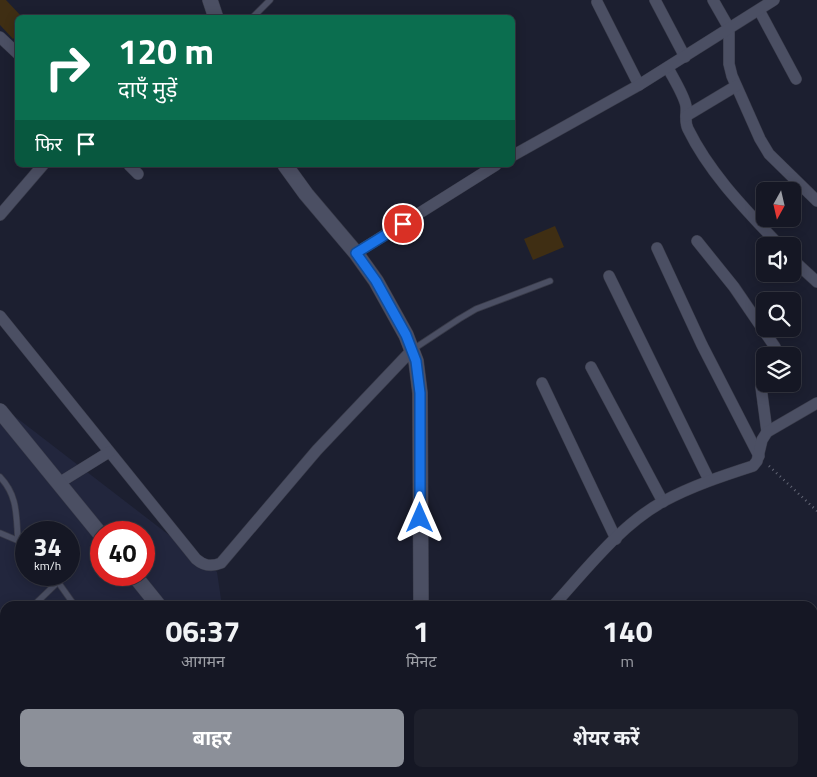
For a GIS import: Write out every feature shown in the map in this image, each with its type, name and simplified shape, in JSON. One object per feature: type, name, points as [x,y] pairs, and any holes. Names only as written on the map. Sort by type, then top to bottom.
[{"type":"street","points":[[210,0],[215,15]]},
{"type":"street","points":[[655,0],[685,57]]},
{"type":"street","points":[[713,0],[730,28],[729,64],[732,76],[760,139],[769,154],[817,201]]},
{"type":"street","points":[[515,154],[668,68],[774,0]]},
{"type":"street","points":[[597,2],[639,85]]},
{"type":"street","points":[[759,10],[796,79]]},
{"type":"street","points":[[0,37],[15,51]]},
{"type":"street","points":[[668,68],[684,101],[687,128],[704,158],[740,204],[771,237]]},
{"type":"street","points":[[686,116],[736,86]]},
{"type":"street","points":[[0,215],[41,167]]},
{"type":"street","points":[[131,167],[138,174]]},
{"type":"street","points":[[286,167],[306,194],[356,253],[376,281],[406,335],[416,361],[420,393],[421,601]]},
{"type":"street","points":[[356,253],[493,167]]},
{"type":"street","points":[[697,241],[734,287],[775,347]]},
{"type":"street","points":[[657,248],[702,345],[759,456]]},
{"type":"street","points":[[801,267],[817,282]]},
{"type":"street","points":[[609,276],[709,480]]},
{"type":"street","points":[[0,316],[196,559],[208,566],[221,563],[317,450],[412,350]]},
{"type":"street","points":[[591,367],[663,502]]},
{"type":"street","points":[[542,383],[616,539]]},
{"type":"street","points":[[763,392],[767,432]]},
{"type":"street","points":[[557,601],[595,558],[642,516],[663,502],[709,480],[753,466],[757,462],[762,440],[767,432],[817,403]]},
{"type":"street","points":[[0,411],[90,521]]},
{"type":"street","points":[[59,483],[109,452]]},
{"type":"street","points":[[143,586],[155,601]]},
{"type":"lane","points":[[255,15],[270,0]]},
{"type":"lane","points":[[412,350],[476,309],[550,281]]},
{"type":"lane","points":[[0,477],[11,490],[15,504],[16,521]]},
{"type":"lane","points":[[0,533],[15,539]]},
{"type":"lane","points":[[38,601],[54,586]]},
{"type":"lane","points":[[61,586],[71,601]]},
{"type":"path","points":[[759,456],[817,511]]},
{"type":"shaded area","points":[[0,405],[151,521],[90,521],[90,586],[155,586],[155,524],[217,572],[221,601],[0,601]]},
{"type":"building","points":[[0,0],[6,0],[20,15],[15,15],[15,37],[13,39],[0,25]]},
{"type":"building","points":[[555,226],[564,247],[533,260],[524,239]]},
{"type":"route","points":[[403,224],[356,253],[376,281],[406,335],[416,361],[420,393],[420,518]]}]
